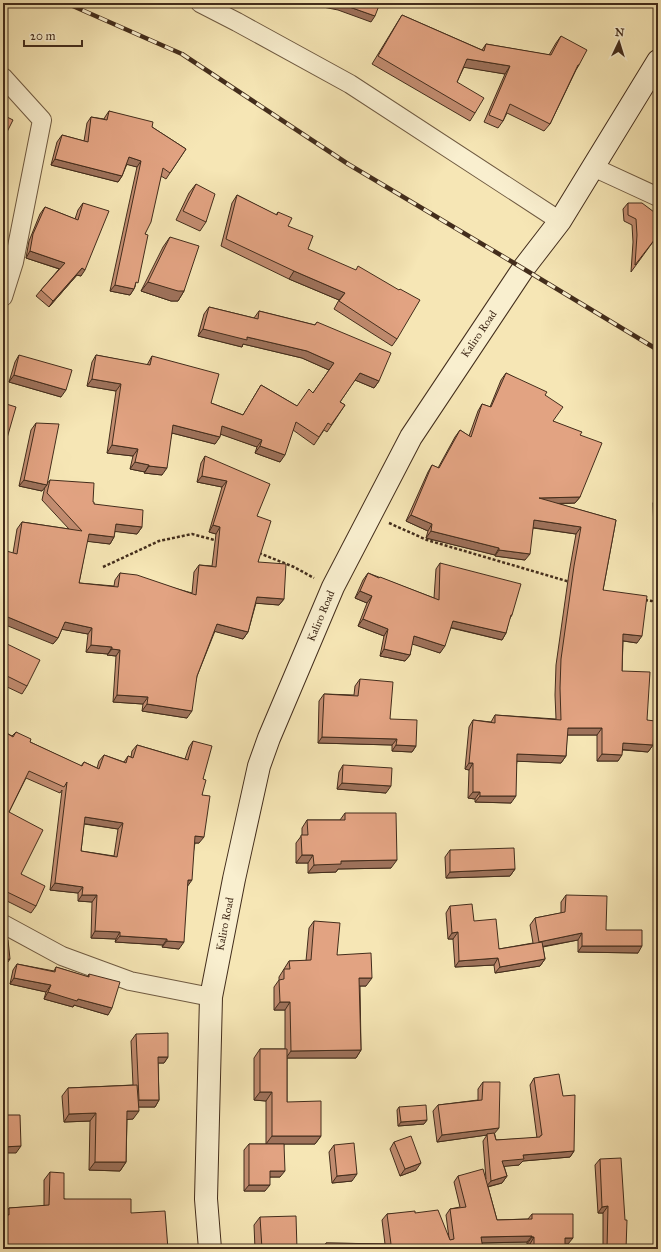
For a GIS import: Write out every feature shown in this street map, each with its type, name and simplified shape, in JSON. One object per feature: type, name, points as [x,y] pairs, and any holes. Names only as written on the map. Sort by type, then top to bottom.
[{"type":"main road","name":"Kaliro Road","points":[[210,1249],[206,1199],[211,998],[234,879],[259,766],[269,738],[333,587],[411,437],[523,269],[560,221],[658,61]]},
{"type":"street","points":[[200,3],[350,84],[560,221]]},
{"type":"street","points":[[3,77],[42,120],[14,262],[3,297]]},
{"type":"street","points":[[593,168],[658,197]]},
{"type":"street","points":[[3,924],[62,956],[123,978],[211,998]]},
{"type":"path","points":[[370,514],[427,540],[574,583]]},
{"type":"path","points":[[103,567],[159,541],[192,534],[220,541]]},
{"type":"path","points":[[254,552],[294,567],[333,587]]},
{"type":"path","points":[[638,598],[652,601],[658,608]]},
{"type":"building","points":[[335,3],[380,3],[375,16]]},
{"type":"building","points":[[402,15],[484,51],[486,44],[551,55],[561,36],[587,50],[578,65],[550,124],[510,104],[503,121],[489,115],[510,66],[467,59],[457,82],[484,98],[475,113],[378,56]]},
{"type":"building","points":[[109,111],[153,122],[152,127],[186,149],[170,173],[163,168],[151,222],[145,234],[148,235],[138,283],[136,282],[134,289],[115,285],[141,161],[129,157],[122,176],[55,159],[62,135],[88,142],[91,117],[107,120]]},
{"type":"building","points":[[3,115],[13,120],[3,140]]},
{"type":"building","points":[[196,184],[215,194],[206,222],[183,211]]},
{"type":"building","points":[[237,195],[277,215],[278,212],[292,218],[288,226],[313,236],[308,249],[356,270],[358,266],[399,290],[400,289],[420,300],[397,339],[339,301],[345,293],[226,239]]},
{"type":"building","points":[[83,203],[109,211],[85,270],[82,268],[53,301],[41,290],[65,263],[30,251],[33,234],[45,207],[78,220]]},
{"type":"building","points":[[628,203],[642,203],[658,215],[658,235],[635,265],[637,235],[636,219],[628,215]]},
{"type":"building","points":[[170,237],[199,246],[184,291],[178,291],[148,282]]},
{"type":"building","points":[[209,307],[258,319],[259,311],[315,325],[317,322],[391,353],[379,381],[360,373],[340,402],[345,405],[331,425],[328,423],[319,437],[296,422],[285,455],[260,446],[262,440],[222,426],[220,437],[173,425],[167,468],[149,466],[135,462],[138,449],[112,445],[121,384],[92,379],[96,355],[150,365],[152,356],[219,374],[211,403],[243,415],[261,385],[297,406],[309,389],[313,393],[334,363],[307,351],[247,337],[247,340],[203,329]]},
{"type":"building","points":[[19,355],[72,370],[66,390],[14,375]]},
{"type":"building","points":[[506,373],[547,392],[545,395],[563,407],[553,421],[582,432],[580,435],[602,443],[580,497],[539,498],[616,520],[603,590],[647,596],[642,636],[623,634],[622,671],[650,672],[647,720],[655,721],[653,745],[623,743],[622,755],[602,754],[602,728],[568,728],[566,756],[517,754],[516,796],[480,796],[480,792],[473,792],[473,763],[469,763],[473,720],[495,723],[495,715],[561,720],[561,659],[581,527],[534,520],[530,554],[499,550],[499,548],[431,531],[432,524],[411,515],[432,465],[439,468],[460,430],[471,437],[482,404],[491,407]]},
{"type":"building","points":[[3,403],[16,407],[3,452]]},
{"type":"building","points":[[36,423],[59,424],[47,485],[24,480]]},
{"type":"building","points":[[205,456],[270,484],[257,516],[271,521],[258,562],[286,564],[284,599],[257,597],[248,632],[217,624],[197,676],[192,711],[147,704],[148,697],[117,695],[120,650],[112,649],[112,647],[91,645],[92,628],[65,622],[58,638],[3,615],[3,550],[17,554],[22,522],[82,531],[47,493],[50,480],[94,483],[94,504],[143,510],[142,527],[116,524],[114,537],[89,534],[79,583],[118,587],[120,573],[137,575],[196,595],[199,565],[216,567],[220,527],[213,525],[227,481],[202,476]]},
{"type":"building","points":[[657,496],[658,496],[658,518]]},
{"type":"building","points":[[440,563],[521,584],[506,633],[453,621],[445,646],[414,636],[410,655],[384,649],[388,629],[363,619],[372,596],[360,591],[368,573],[439,600]]},
{"type":"building","points":[[3,642],[40,660],[27,686],[3,674]]},
{"type":"building","points":[[360,679],[393,682],[390,719],[417,720],[416,746],[396,745],[397,739],[322,737],[324,694],[358,696]]},
{"type":"building","points":[[3,731],[13,737],[16,732],[31,739],[30,742],[82,766],[84,762],[99,769],[104,755],[126,763],[128,756],[133,758],[137,745],[188,760],[193,741],[212,746],[203,779],[206,780],[202,795],[210,796],[204,837],[195,836],[192,880],[188,880],[184,942],[167,941],[167,939],[120,936],[120,932],[95,931],[97,895],[82,895],[83,887],[55,883],[67,782],[64,787],[29,771],[9,812],[43,830],[21,874],[45,886],[36,906],[3,890]],"holes":[[[85,817],[123,823],[117,857],[81,851]]]},
{"type":"building","points":[[343,765],[392,768],[391,786],[342,783]]},
{"type":"building","points":[[345,813],[396,813],[397,860],[341,861],[341,864],[314,865],[313,855],[302,855],[301,835],[308,835],[307,820],[345,820]]},
{"type":"building","points":[[514,848],[515,869],[450,872],[450,850]]},
{"type":"building","points":[[566,895],[607,896],[606,930],[642,930],[642,946],[582,946],[582,933],[539,942],[535,918],[565,912]]},
{"type":"building","points":[[472,904],[474,921],[496,919],[499,949],[542,942],[545,959],[500,967],[498,958],[459,961],[458,932],[452,933],[450,906]]},
{"type":"building","points":[[314,921],[340,923],[337,955],[371,953],[372,978],[359,978],[361,1050],[291,1051],[290,1002],[280,1002],[279,980],[284,979],[284,969],[290,969],[289,961],[311,960]]},
{"type":"building","points":[[8,940],[10,959],[3,960],[3,941]]},
{"type":"building","points":[[17,964],[55,972],[56,967],[89,977],[89,974],[120,982],[112,1008],[78,999],[77,1001],[48,992],[51,985],[14,978]]},
{"type":"building","points":[[168,1033],[168,1057],[158,1057],[159,1100],[139,1100],[136,1034]]},
{"type":"building","points":[[260,1049],[287,1049],[287,1102],[321,1101],[321,1136],[272,1136],[272,1092],[260,1092]]},
{"type":"building","points":[[559,1074],[563,1096],[575,1095],[574,1151],[523,1155],[524,1159],[502,1161],[507,1176],[491,1181],[487,1134],[494,1133],[496,1140],[540,1137],[542,1135],[534,1078]]},
{"type":"building","points":[[483,1082],[500,1082],[499,1128],[442,1135],[438,1105],[482,1100]]},
{"type":"building","points":[[137,1085],[139,1111],[127,1111],[126,1162],[95,1162],[96,1113],[69,1114],[68,1088]]},
{"type":"building","points":[[426,1105],[427,1120],[401,1122],[399,1107]]},
{"type":"building","points":[[3,1115],[20,1115],[21,1146],[3,1147]]},
{"type":"building","points":[[411,1136],[421,1163],[405,1169],[394,1142]]},
{"type":"building","points":[[354,1143],[357,1174],[337,1176],[334,1145]]},
{"type":"building","points":[[249,1144],[284,1144],[285,1171],[270,1171],[270,1185],[249,1185]]},
{"type":"building","points":[[621,1158],[625,1220],[627,1220],[626,1249],[607,1249],[608,1206],[602,1207],[600,1159]]},
{"type":"building","points":[[483,1169],[497,1220],[532,1219],[532,1214],[573,1214],[573,1238],[565,1238],[565,1249],[534,1249],[534,1237],[532,1236],[481,1237],[483,1249],[326,1249],[326,1243],[391,1244],[387,1214],[415,1211],[415,1213],[438,1210],[450,1240],[454,1239],[450,1209],[466,1207],[458,1176]]},
{"type":"building","points":[[50,1172],[64,1173],[64,1199],[131,1199],[131,1213],[165,1211],[168,1249],[3,1249],[3,1215],[9,1215],[9,1208],[49,1205]]},
{"type":"building","points":[[296,1216],[297,1249],[262,1249],[260,1217]]},
{"type":"railway","points":[[66,3],[182,54],[348,164],[658,350]]}]
